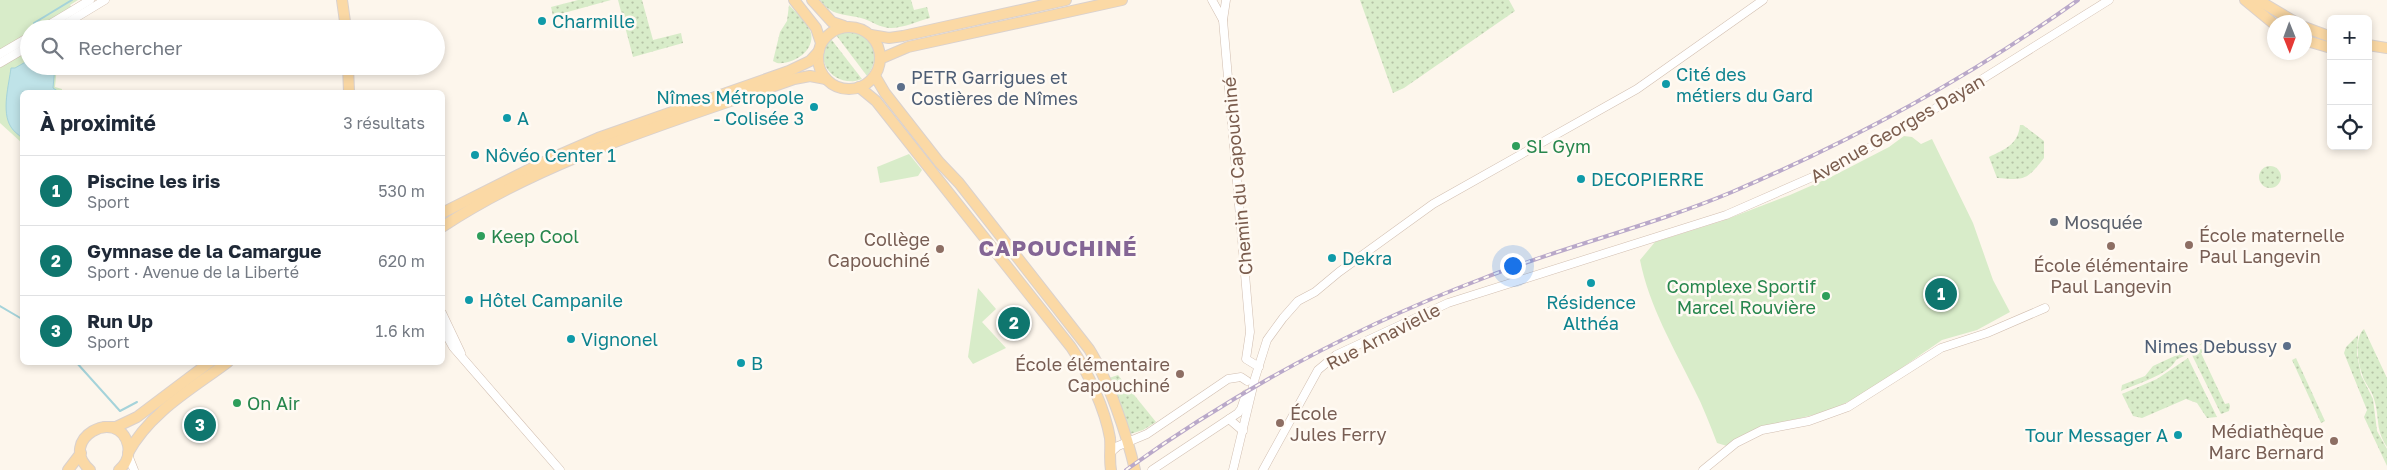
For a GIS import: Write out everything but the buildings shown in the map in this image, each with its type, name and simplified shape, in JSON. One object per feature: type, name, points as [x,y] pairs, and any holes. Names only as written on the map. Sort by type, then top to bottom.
[{"type":"main road","points":[[342,0],[345,20]]},
{"type":"main road","points":[[794,0],[816,28],[820,47],[819,66],[826,79]]},
{"type":"main road","points":[[812,0],[832,22],[845,27],[860,28],[871,35],[889,38],[1066,0]]},
{"type":"main road","points":[[880,59],[908,47],[1122,0]]},
{"type":"main road","points":[[2245,0],[2267,18]]},
{"type":"main road","points":[[2258,0],[2283,15]]},
{"type":"main road","points":[[445,212],[575,147],[634,124],[789,71],[810,61],[831,32],[845,27]]},
{"type":"main road","points":[[2312,30],[2327,36]]},
{"type":"main road","points":[[445,225],[484,202],[609,145],[794,79],[810,76],[826,79],[843,88],[859,87],[875,76],[880,59],[877,44],[871,35]]},
{"type":"main road","points":[[2312,42],[2327,47]]},
{"type":"main road","points":[[2372,46],[2387,48]]},
{"type":"main road","points":[[2372,52],[2387,54]]},
{"type":"main road","points":[[348,75],[349,90]]},
{"type":"main road","points":[[875,76],[884,93],[959,183],[1090,349],[1128,442],[1135,470]]},
{"type":"main road","points":[[859,87],[876,102],[1071,347],[1084,368],[1102,415],[1109,437],[1111,470]]},
{"type":"main road","points":[[68,470],[80,452],[82,442],[87,434],[94,429],[116,428],[137,417],[206,365]]},
{"type":"main road","points":[[119,470],[139,434],[156,416],[224,365]]},
{"type":"main road","points":[[105,427],[114,429],[122,434],[127,443],[128,454]]},
{"type":"main road","points":[[80,452],[83,462],[90,470]]},
{"type":"street","points":[[57,20],[90,0]]},
{"type":"street","points":[[72,20],[105,0]]},
{"type":"street","name":"Chemin du Capouchiné","points":[[1212,0],[1223,20]]},
{"type":"street","name":"Chemin du Capouchiné","points":[[1226,0],[1223,20],[1250,332],[1246,360],[1258,367]]},
{"type":"street","points":[[1233,470],[1258,367],[1268,340],[1282,318],[1298,302],[1315,292],[1339,272],[1433,204],[1637,89],[1763,0]]},
{"type":"street","name":"Avenue Georges Dayan","points":[[1530,278],[1732,213],[1840,165],[1936,108],[2109,0]]},
{"type":"street","points":[[0,54],[20,42]]},
{"type":"street","points":[[0,63],[20,51]]},
{"type":"street","name":"Rue Arnavielle","points":[[1263,470],[1318,370],[1328,360],[1376,335],[1448,303],[1530,278]]},
{"type":"street","points":[[1703,470],[1736,443],[1762,430],[1809,421],[1848,407],[1941,348],[1987,333],[2045,308]]},
{"type":"street","points":[[445,319],[463,357]]},
{"type":"street","points":[[445,333],[453,347],[560,470]]},
{"type":"street","points":[[1152,470],[1229,419],[1241,408],[1253,375],[1258,367]]},
{"type":"street","points":[[1110,453],[1118,446],[1147,434],[1228,378],[1238,376],[1247,381]]},
{"type":"street","points":[[1229,419],[1243,431]]},
{"type":"street","points":[[128,454],[134,470]]},
{"type":"green space","points":[[0,0],[78,0],[70,5],[79,20],[20,20],[20,75],[56,75],[55,87],[62,90],[20,90],[20,141],[0,123]]},
{"type":"green space","points":[[578,0],[611,0],[553,16],[551,7]]},
{"type":"green space","points":[[618,0],[642,0],[653,40],[681,33],[683,43],[633,57]]},
{"type":"green space","points":[[820,0],[911,0],[914,10],[927,7],[930,18],[900,27],[887,28],[861,18],[834,12]]},
{"type":"green space","points":[[1360,0],[1509,0],[1515,11],[1404,88],[1393,93]]},
{"type":"green space","points":[[789,5],[811,33],[810,46],[796,59],[790,62],[777,63],[773,61],[780,32],[787,21]]},
{"type":"green space","points":[[847,31],[856,32],[863,36],[872,47],[874,62],[867,76],[836,35]]},
{"type":"green space","points":[[831,39],[862,79],[843,80],[835,77],[829,71],[823,56],[825,47]]},
{"type":"green space","points":[[2020,125],[2023,125],[2044,141],[2044,158],[2029,175],[2019,179],[1997,178],[1989,157],[2014,142]]},
{"type":"green space","name":"Complexe Sportif Marcel Rouvière","points":[[1904,136],[1912,137],[1921,144],[1932,139],[1973,223],[1993,280],[2010,312],[1977,330],[1942,340],[1883,381],[1847,403],[1820,413],[1753,431],[1727,446],[1717,443],[1700,402],[1670,342],[1649,294],[1640,260],[1655,242],[1722,221],[1790,195],[1831,177],[1889,147]]},
{"type":"green space","points":[[909,154],[922,170],[918,176],[880,183],[877,167]]},
{"type":"green space","points":[[2270,166],[2280,173],[2281,177],[2274,187],[2270,188],[2260,181],[2259,177],[2266,167]]},
{"type":"green space","points":[[978,288],[996,309],[982,322],[1006,348],[973,364],[968,357]]},
{"type":"green space","points":[[2364,329],[2387,378],[2387,447],[2379,429],[2373,396],[2363,377],[2359,364],[2358,344]]},
{"type":"green space","points":[[2358,335],[2357,354],[2361,375],[2373,399],[2377,431],[2387,449],[2387,466],[2364,417],[2367,410],[2344,353],[2346,347]]},
{"type":"green space","points":[[2203,343],[2192,352],[2176,360],[2167,370],[2121,391],[2122,385],[2145,376],[2153,366]]},
{"type":"green space","points":[[2199,349],[2205,350],[2201,353],[2225,404],[2229,403],[2229,411],[2221,414],[2192,355]]},
{"type":"green space","points":[[2188,358],[2217,417],[2207,418],[2197,403],[2186,399],[2142,418],[2133,416],[2122,394],[2157,379]]},
{"type":"green space","points":[[2296,358],[2325,421],[2321,423],[2292,360]]},
{"type":"green space","points":[[1118,375],[1156,422],[1143,430],[1130,434],[1106,379]]},
{"type":"water","points":[[20,65],[20,75],[54,75],[53,88],[56,90],[20,90],[20,136],[8,121],[6,106],[11,68]]},
{"type":"waterway","points":[[39,20],[72,0]]},
{"type":"waterway","points":[[0,306],[20,318]]},
{"type":"waterway","points":[[79,365],[120,411],[137,402]]},
{"type":"railway","points":[[1126,470],[1210,413],[1254,387],[1299,362],[1390,317],[1515,267],[1639,226],[1732,192],[1867,129],[1996,55],[2078,0]]},
{"type":"place","name":"Charmille","points":[[542,21]]},
{"type":"place","name":"Cité des métiers du Gard","points":[[1666,84]]},
{"type":"place","name":"PETR Garrigues et Costières de Nîmes","points":[[901,87]]},
{"type":"place","name":"Nîmes Métropole - Colisée 3","points":[[814,107]]},
{"type":"place","name":"A","points":[[507,118]]},
{"type":"place","name":"SL Gym","points":[[1516,146]]},
{"type":"place","name":"Nôvéo Center 1","points":[[475,155]]},
{"type":"place","name":"DECOPIERRE","points":[[1581,179]]},
{"type":"place","name":"Mosquée","points":[[2054,222]]},
{"type":"place","name":"Keep Cool","points":[[481,236]]},
{"type":"place","name":"École maternelle Paul Langevin","points":[[2189,245]]},
{"type":"place","name":"École élémentaire Paul Langevin","points":[[2111,246]]},
{"type":"place","name":"Collège Capouchiné","points":[[940,249]]},
{"type":"place","name":"Dekra","points":[[1332,258]]},
{"type":"place","name":"Résidence Althéa","points":[[1591,283]]},
{"type":"place","name":"Piscine les iris","points":[[1941,294]]},
{"type":"place","name":"Complexe Sportif Marcel Rouvière","points":[[1826,296]]},
{"type":"place","name":"Hôtel Campanile","points":[[469,300]]},
{"type":"place","name":"Gymnase de la Camargue","points":[[1014,323]]},
{"type":"place","name":"Vignonel","points":[[571,339]]},
{"type":"place","name":"Nimes Debussy","points":[[2287,346]]},
{"type":"place","name":"B","points":[[741,363]]},
{"type":"place","name":"École élémentaire Capouchiné","points":[[1180,374]]},
{"type":"place","name":"On Air","points":[[237,403]]},
{"type":"place","name":"École Jules Ferry","points":[[1280,423]]},
{"type":"place","name":"Run Up","points":[[200,425]]},
{"type":"place","name":"Tour Messager A","points":[[2178,435]]},
{"type":"place","name":"Médiathèque Marc Bernard","points":[[2334,441]]},
{"type":"district","name":"CAPOUCHINÉ","points":[[1058,247]]}]
